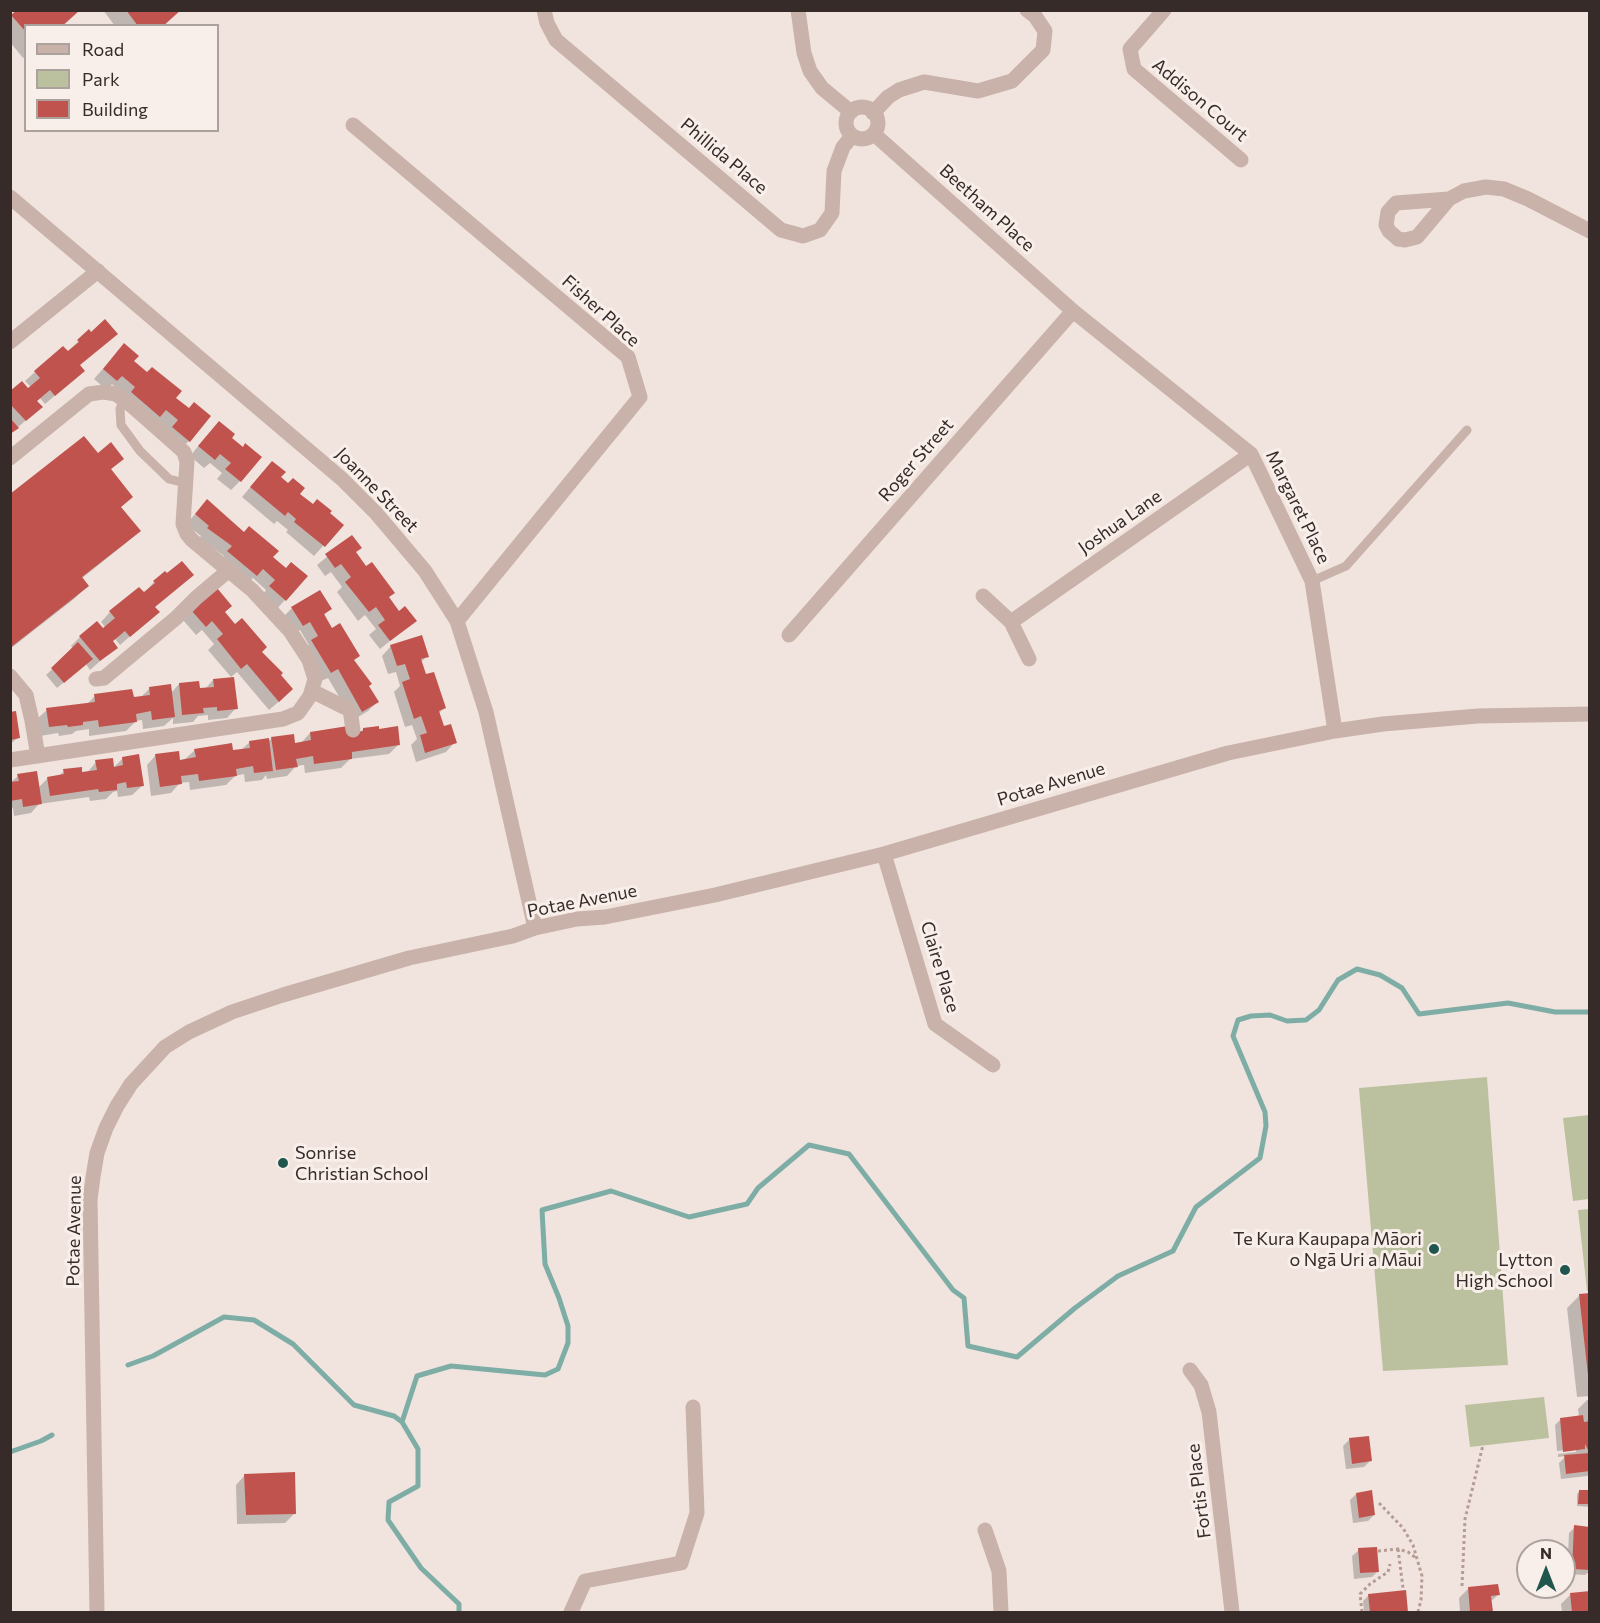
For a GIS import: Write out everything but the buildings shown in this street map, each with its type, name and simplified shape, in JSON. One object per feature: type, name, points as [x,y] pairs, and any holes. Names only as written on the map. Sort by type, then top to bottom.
[{"type":"street","name":"Phillida Place","points":[[544,10],[547,23],[556,40],[781,230],[803,236],[820,230],[832,213],[834,171],[843,147],[852,136]]},
{"type":"street","points":[[798,10],[804,53],[810,72],[822,88],[851,112]]},
{"type":"street","points":[[873,112],[899,90],[924,82],[978,91],[1012,81],[1043,50],[1045,31],[1028,10]]},
{"type":"street","name":"Addison Court","points":[[1164,10],[1130,50],[1134,69],[1241,160]]},
{"type":"street","points":[[862,107],[873,112],[878,121],[874,134],[861,139],[852,136],[846,124],[851,112],[862,107]]},
{"type":"street","name":"Fisher Place","points":[[353,125],[627,357],[640,397],[457,621]]},
{"type":"street","name":"Beetham Place","points":[[874,134],[1073,311]]},
{"type":"street","points":[[1449,199],[1476,188],[1504,189],[1590,231]]},
{"type":"street","name":"Joanne Street","points":[[10,197],[342,479],[376,513],[425,571],[457,621],[486,712],[535,928]]},
{"type":"street","points":[[10,342],[98,271]]},
{"type":"street","name":"Margaret Place","points":[[1073,311],[1251,454],[1312,581],[1335,731]]},
{"type":"street","name":"Roger Street","points":[[789,635],[1073,311]]},
{"type":"street","points":[[10,458],[89,394],[104,392],[116,394],[123,399],[184,452],[187,462],[183,524],[187,534],[252,590],[290,631],[309,660],[315,679],[310,696],[298,713],[283,719],[10,760]]},
{"type":"street","name":"Joshua Lane","points":[[1011,622],[1251,454]]},
{"type":"street","points":[[96,679],[104,678],[229,570]]},
{"type":"street","points":[[983,596],[1011,622],[1029,659]]},
{"type":"street","points":[[10,676],[26,695],[38,756]]},
{"type":"street","points":[[312,691],[350,710],[353,730]]},
{"type":"street","name":"Potae Avenue","points":[[98,1612],[90,1200],[97,1153],[117,1106],[131,1084],[165,1047],[189,1032],[232,1012],[409,958],[513,936],[535,928],[577,919],[605,917],[715,895],[884,854],[1228,753],[1335,731],[1446,718],[1542,713],[1590,714]]},
{"type":"street","name":"Claire Place","points":[[884,854],[935,1024],[993,1065]]},
{"type":"street","name":"Fortis Place","points":[[1191,1370],[1202,1385],[1209,1412],[1232,1612]]},
{"type":"street","points":[[571,1612],[585,1581],[681,1563],[698,1513],[693,1407]]},
{"type":"street","points":[[985,1530],[999,1571],[1001,1612]]},
{"type":"lane","points":[[123,399],[120,409],[121,425],[140,451],[168,479],[185,483]]},
{"type":"lane","points":[[1312,581],[1346,566],[1467,430]]},
{"type":"path","points":[[1462,1586],[1465,1519],[1483,1445]]},
{"type":"path","points":[[1379,1503],[1403,1528],[1418,1558],[1422,1576],[1418,1612]]},
{"type":"path","points":[[1378,1551],[1398,1549],[1418,1558]]},
{"type":"path","points":[[1398,1549],[1403,1588]]},
{"type":"path","points":[[1362,1612],[1360,1594],[1388,1572],[1390,1564]]},
{"type":"green space","points":[[1487,1077],[1508,1365],[1383,1371],[1359,1088]]},
{"type":"green space","points":[[1589,1115],[1589,1199],[1573,1201],[1563,1118]]},
{"type":"green space","points":[[1589,1209],[1590,1290],[1587,1291],[1578,1210]]},
{"type":"green space","points":[[1544,1397],[1549,1438],[1470,1447],[1465,1405]]},
{"type":"waterway","points":[[459,1612],[459,1604],[421,1568],[388,1520],[389,1502],[418,1486],[418,1449],[402,1422],[417,1376],[451,1366],[545,1375],[558,1369],[568,1343],[568,1326],[545,1264],[542,1210],[611,1191],[689,1217],[747,1204],[758,1188],[809,1145],[849,1154],[953,1290],[964,1298],[968,1346],[1017,1357],[1075,1308],[1118,1276],[1173,1251],[1196,1207],[1260,1158],[1266,1126],[1265,1112],[1233,1036],[1238,1020],[1251,1016],[1270,1015],[1287,1021],[1306,1020],[1319,1010],[1338,980],[1357,969],[1380,975],[1402,988],[1419,1014],[1508,1003],[1555,1012],[1590,1012]]},
{"type":"waterway","points":[[128,1365],[153,1356],[224,1317],[254,1320],[293,1344],[354,1405],[394,1416],[402,1422]]},
{"type":"waterway","points":[[10,1452],[52,1435]]},
{"type":"place","name":"Sonrise Christian School","points":[[283,1163]]},
{"type":"place","name":"Te Kura Kaupapa Māori o Ngā Uri a Māui","points":[[1434,1249]]},
{"type":"place","name":"Lytton High School","points":[[1565,1270]]}]
